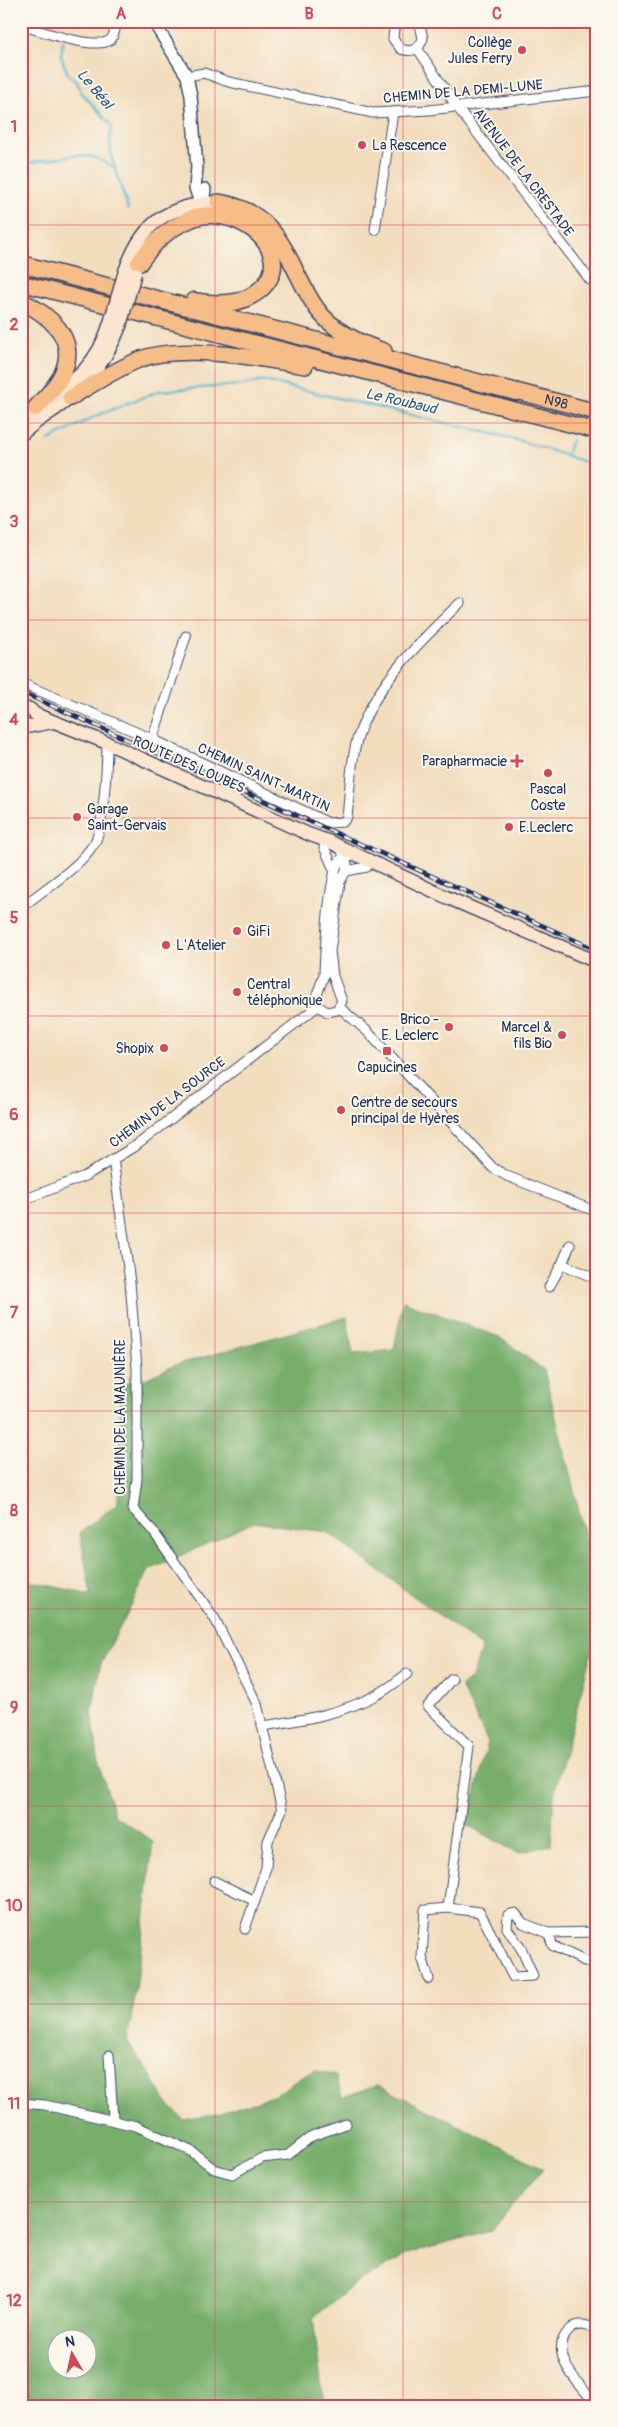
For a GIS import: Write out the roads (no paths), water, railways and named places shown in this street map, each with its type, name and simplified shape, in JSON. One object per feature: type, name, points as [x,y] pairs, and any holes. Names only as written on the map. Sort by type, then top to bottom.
[{"type":"highway","points":[[21,260],[144,291],[202,302],[228,303],[242,301],[254,294],[269,280],[273,269],[271,253],[266,243],[254,230],[229,213],[205,209],[200,194]]},
{"type":"highway","name":"N98","points":[[218,202],[244,209],[269,226],[279,237],[302,284],[318,310],[338,330],[372,348],[516,392],[597,412]]},
{"type":"highway","points":[[133,269],[160,238],[193,218],[215,216],[241,221]]},
{"type":"highway","points":[[21,264],[516,392]]},
{"type":"highway","points":[[21,283],[593,430]]},
{"type":"highway","points":[[21,301],[53,322],[64,339],[67,351],[64,371],[36,408]]},
{"type":"highway","points":[[70,398],[116,371],[142,359],[179,354],[206,354],[275,361],[317,368],[593,430]]},
{"type":"main road","points":[[200,194],[218,202]]},
{"type":"main road","points":[[21,435],[70,398],[101,364],[133,269],[142,235],[160,218],[200,194]]},
{"type":"main road","points":[[133,269],[145,248],[156,234],[197,208],[200,194]]},
{"type":"main road","points":[[21,419],[73,383],[84,372],[100,351],[115,324]]},
{"type":"main road","name":"ROUTE DES LOUBES","points":[[26,715],[56,722],[107,744],[308,834],[367,867],[446,897]]},
{"type":"main road","name":"ROUTE DES LOUBES","points":[[308,834],[324,846],[360,856],[446,897],[597,962]]},
{"type":"street","points":[[21,25],[63,37],[101,43],[110,40],[117,21]]},
{"type":"street","points":[[153,21],[187,76],[191,96],[200,194]]},
{"type":"street","points":[[396,23],[393,34],[396,45],[407,51],[417,48],[423,38],[417,24],[430,21]]},
{"type":"street","name":"AVENUE DE LA CRESTADE","points":[[417,48],[457,107],[590,280],[597,282]]},
{"type":"street","name":"CHEMIN DE LA DEMI-LUNE","points":[[187,76],[204,73],[229,82],[373,113],[429,110],[597,91]]},
{"type":"street","points":[[374,230],[393,112]]},
{"type":"street","name":"CHEMIN SAINT-MARTIN","points":[[21,683],[152,740],[329,823],[338,823],[347,817],[357,739],[369,712],[399,664],[460,603]]},
{"type":"street","points":[[152,740],[186,636]]},
{"type":"street","points":[[21,908],[66,874],[96,840],[100,824],[107,744]]},
{"type":"street","points":[[324,846],[335,872]]},
{"type":"street","points":[[343,852],[346,871],[340,882],[330,951],[333,976],[342,998],[339,1007],[334,1011],[327,1012],[318,1006],[316,998],[324,975],[326,937],[335,872],[343,852]]},
{"type":"street","points":[[346,871],[367,867]]},
{"type":"street","points":[[319,991],[329,986],[339,991]]},
{"type":"street","name":"CHEMIN DE LA SOURCE","points":[[21,1201],[76,1180],[137,1145],[318,1006]]},
{"type":"street","points":[[339,1007],[367,1030],[493,1168],[507,1176],[597,1212]]},
{"type":"street","name":"CHEMIN DE LA MAUNIÈRE","points":[[113,1159],[130,1282],[137,1368],[137,1479],[133,1509],[153,1531],[215,1620],[257,1704],[282,1810],[268,1841],[266,1868],[245,1929]]},
{"type":"street","points":[[549,1287],[570,1245]]},
{"type":"street","points":[[562,1264],[597,1279]]},
{"type":"street","points":[[263,1726],[306,1719],[348,1708],[379,1694],[407,1674]]},
{"type":"street","points":[[448,1908],[470,1746],[428,1706],[452,1679]]},
{"type":"street","points":[[214,1881],[255,1901]]},
{"type":"street","points":[[430,1979],[422,1957],[425,1910],[448,1908],[480,1912],[513,1977],[533,1976],[522,1950],[506,1928],[508,1915],[515,1914],[522,1923],[548,1933],[597,1932]]},
{"type":"street","points":[[548,1933],[553,1946],[597,1967]]},
{"type":"street","points":[[110,2055],[113,2119]]},
{"type":"street","points":[[21,2102],[113,2119],[136,2126],[191,2151],[214,2169],[232,2174],[262,2158],[288,2155],[312,2136],[346,2124]]},
{"type":"street","points":[[597,2330],[587,2325],[575,2326],[564,2334],[561,2343],[563,2360],[566,2366],[597,2406]]},
{"type":"waterway","name":"Le Béal","points":[[63,41],[61,56],[68,75],[77,82],[81,92],[112,126],[110,147],[114,168],[128,209]]},
{"type":"waterway","name":"Le Roubaud","points":[[21,164],[77,155],[94,157],[116,168]]},
{"type":"waterway","name":"Le Roubaud","points":[[49,440],[100,414],[159,391],[241,385],[264,381],[506,437],[597,466]]},
{"type":"waterway","points":[[566,457],[572,440]]},
{"type":"railway","points":[[21,692],[597,950]]},
{"type":"place","name":"Collège Jules Ferry","points":[[522,50]]},
{"type":"place","name":"La Rescence","points":[[362,145]]},
{"type":"place","name":"Parapharmacie","points":[[517,761]]},
{"type":"place","name":"Pascal Coste","points":[[548,773]]},
{"type":"place","name":"Garage Saint-Gervais","points":[[77,817]]},
{"type":"place","name":"E.Leclerc","points":[[509,827]]},
{"type":"place","name":"GiFi","points":[[237,931]]},
{"type":"place","name":"L'Atelier","points":[[166,945]]},
{"type":"place","name":"Central téléphonique","points":[[237,992]]},
{"type":"place","name":"Brico - E. Leclerc","points":[[449,1027]]},
{"type":"place","name":"Marcel & fils Bio","points":[[562,1035]]},
{"type":"place","name":"Shopix","points":[[164,1048]]},
{"type":"place","name":"Capucines","points":[[387,1051]]},
{"type":"place","name":"Centre de secours principal de Hyères","points":[[341,1110]]}]
